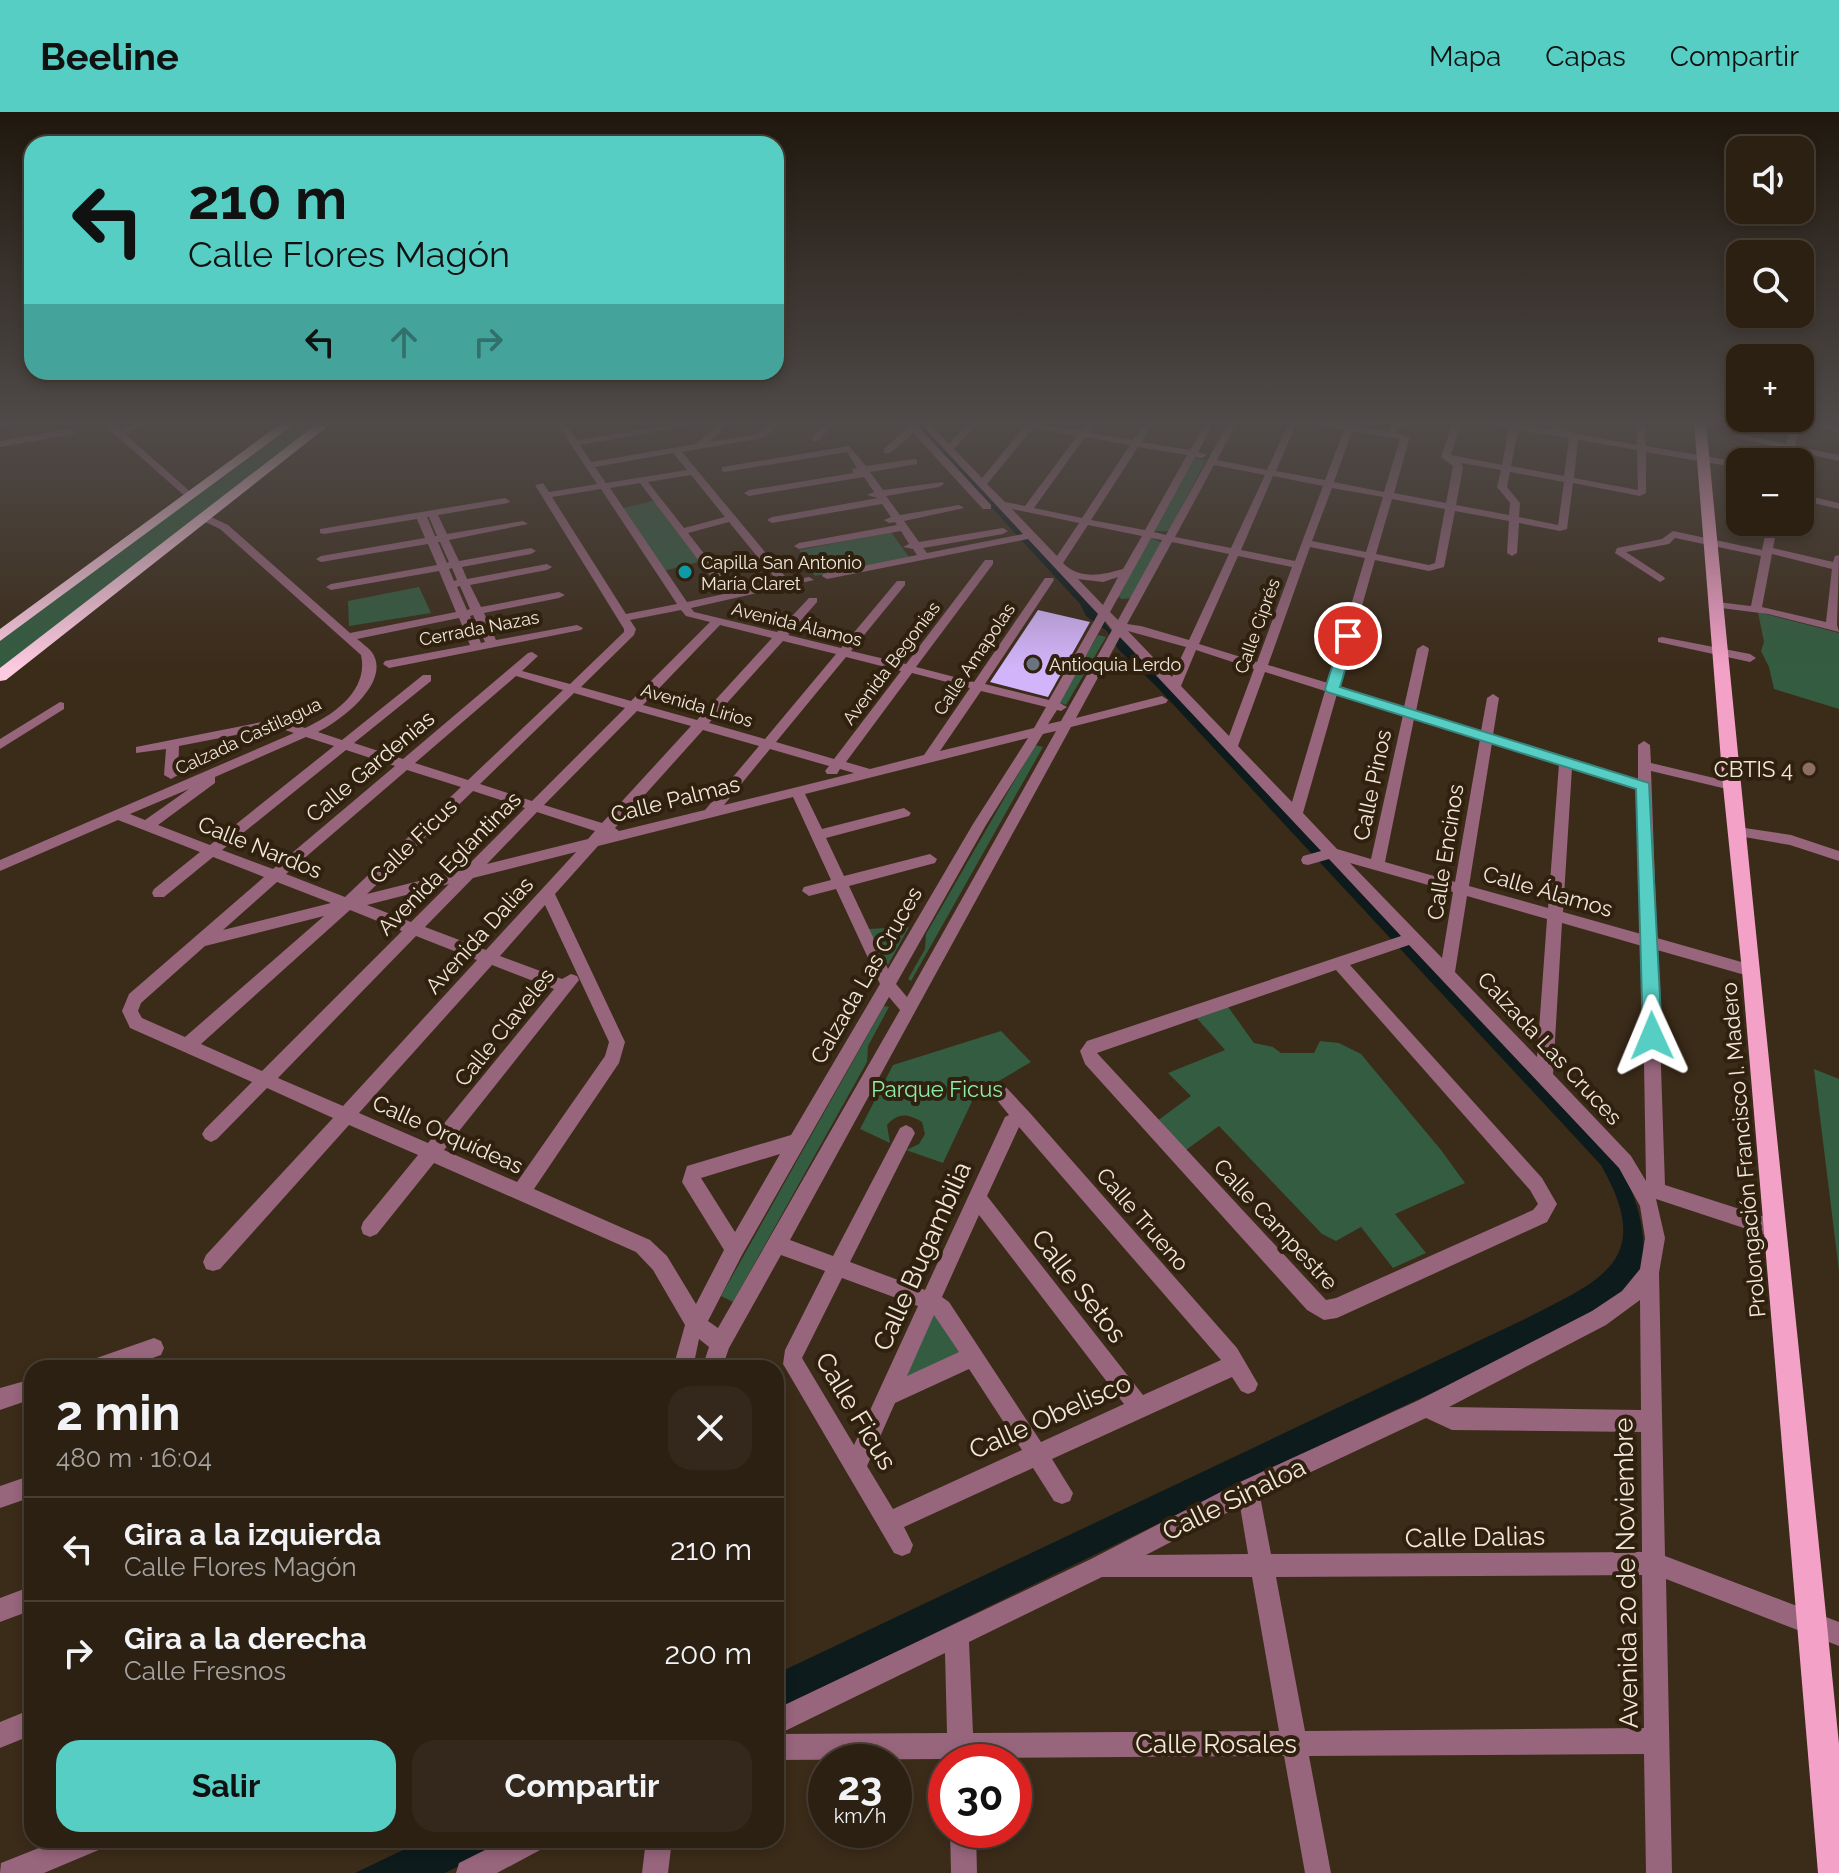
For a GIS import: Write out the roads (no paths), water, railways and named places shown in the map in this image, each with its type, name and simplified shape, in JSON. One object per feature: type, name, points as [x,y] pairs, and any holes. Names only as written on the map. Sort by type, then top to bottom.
[{"type":"highway","points":[[0,636],[179,504]]},
{"type":"highway","points":[[0,676],[223,504]]},
{"type":"main road","name":"Prolongación Francisco I. Madero","points":[[1707,504],[1731,786],[1777,1230],[1835,1873]]},
{"type":"street","points":[[324,531],[486,504]]},
{"type":"street","points":[[552,504],[627,625],[684,606],[809,580]]},
{"type":"street","name":"Avenida Álamos","points":[[614,504],[690,614],[1074,711]]},
{"type":"street","points":[[661,504],[731,596]]},
{"type":"street","points":[[721,504],[786,584]]},
{"type":"street","points":[[772,520],[848,504]]},
{"type":"street","points":[[882,504],[919,558]]},
{"type":"street","points":[[1028,509],[1032,504]]},
{"type":"street","points":[[1096,504],[1061,569],[1103,579],[1124,572]]},
{"type":"street","name":"Calzada Las Cruces","points":[[685,1360],[690,1336],[735,1249],[980,824],[1039,730],[1164,504]]},
{"type":"street","points":[[715,1360],[721,1343],[1188,504]]},
{"type":"street","points":[[1175,685],[1256,504]]},
{"type":"street","name":"Calle Ciprés","points":[[1232,746],[1321,504]]},
{"type":"street","points":[[1296,813],[1386,504]]},
{"type":"street","points":[[1436,504],[1560,528],[1563,527],[1566,504]]},
{"type":"street","points":[[1512,553],[1515,504]]},
{"type":"street","points":[[994,505],[1028,509],[1299,565]]},
{"type":"street","name":"Calzada Las Cruces","points":[[994,505],[1019,533],[1061,569],[1119,627],[1296,813],[1321,856],[1404,941],[1447,974],[1648,1188],[1655,1238],[1649,1273]]},
{"type":"street","points":[[1306,543],[1437,567],[1442,563],[1451,507]]},
{"type":"street","points":[[799,546],[959,508]]},
{"type":"street","points":[[426,514],[449,566],[463,582],[472,611],[477,647]]},
{"type":"street","name":"Calzada Castilagua","points":[[0,866],[318,727],[348,706],[368,679],[370,668],[367,654],[224,527],[205,518]]},
{"type":"street","points":[[682,532],[733,518]]},
{"type":"street","points":[[321,559],[523,524]]},
{"type":"street","points":[[912,546],[981,534],[1019,533]]},
{"type":"street","points":[[827,576],[989,544],[1019,533]]},
{"type":"street","points":[[981,534],[989,544]]},
{"type":"street","points":[[1660,579],[1619,551],[1665,542],[1670,534],[1839,564],[1835,628],[1756,609],[1717,605]]},
{"type":"street","points":[[1756,609],[1771,536]]},
{"type":"street","points":[[331,587],[531,551]]},
{"type":"street","name":"Avenida Begonias","points":[[821,785],[989,562]]},
{"type":"street","points":[[449,566],[450,585],[472,611],[492,644]]},
{"type":"street","points":[[450,585],[547,567]]},
{"type":"street","name":"Calle Amapolas","points":[[929,758],[1049,580]]},
{"type":"street","points":[[711,812],[901,583]]},
{"type":"street","points":[[343,634],[559,595]]},
{"type":"street","name":"Avenida Dalias","points":[[213,1262],[813,600]]},
{"type":"street","name":"Avenida Eglantinas","points":[[211,1134],[717,622]]},
{"type":"street","name":"Calle Ficus","points":[[188,1045],[346,905],[471,786],[573,688],[627,625]]},
{"type":"street","name":"Cerrada Nazas","points":[[389,664],[577,628]]},
{"type":"street","points":[[1094,629],[1137,628],[1644,786]]},
{"type":"street","points":[[1662,640],[1750,658]]},
{"type":"street","points":[[1110,644],[1137,646]]},
{"type":"street","name":"Calle Pinos","points":[[1377,865],[1423,649]]},
{"type":"street","name":"Calle Gardenias","points":[[131,1005],[274,876],[532,656]]},
{"type":"street","name":"Avenida Lirios","points":[[514,672],[869,773]]},
{"type":"street","points":[[159,893],[427,678]]},
{"type":"street","name":"Calle Encinos","points":[[1447,974],[1493,698]]},
{"type":"street","name":"Calle Palmas","points":[[200,941],[470,873],[600,836],[622,835],[1162,700]]},
{"type":"street","points":[[0,745],[60,706]]},
{"type":"street","points":[[141,750],[277,723],[535,807],[600,836]]},
{"type":"street","points":[[171,775],[173,743]]},
{"type":"street","points":[[1644,745],[1650,943],[1648,1188],[1777,1230]]},
{"type":"street","points":[[1544,1074],[1566,762]]},
{"type":"street","points":[[1643,765],[1731,786]]},
{"type":"street","points":[[147,826],[210,781],[211,773]]},
{"type":"street","points":[[797,791],[888,985],[908,1009]]},
{"type":"street","points":[[818,835],[904,813]]},
{"type":"street","name":"Calle Nardos","points":[[118,815],[565,987]]},
{"type":"street","points":[[1738,832],[1791,840],[1839,856]]},
{"type":"street","name":"Calle Álamos","points":[[1321,856],[1377,865],[1752,971]]},
{"type":"street","points":[[809,891],[930,859]]},
{"type":"street","points":[[521,1192],[613,1058],[617,1042],[547,893]]},
{"type":"street","name":"Calle Campestre","points":[[1339,963],[1536,1184],[1548,1204],[1540,1216],[1337,1308],[1324,1310],[1314,1303],[1091,1059],[1088,1051],[1093,1046],[1404,941]]},
{"type":"street","name":"Calle Claveles","points":[[370,1228],[582,966]]},
{"type":"street","name":"Calle Orquídeas","points":[[131,1005],[130,1011],[136,1023],[643,1246],[660,1263],[696,1324],[721,1343]]},
{"type":"street","name":"Calle Trueno","points":[[997,1089],[1236,1364],[1248,1384]]},
{"type":"street","name":"Calle Bugambilia","points":[[855,1467],[1011,1122],[1024,1118]]},
{"type":"street","name":"Calle Ficus","points":[[902,1545],[793,1364],[792,1357],[906,1133]]},
{"type":"street","points":[[735,1249],[690,1177],[698,1169],[798,1141]]},
{"type":"street","name":"Calle Setos","points":[[977,1198],[1139,1407]]},
{"type":"street","points":[[776,1244],[930,1301],[948,1315],[1062,1493]]},
{"type":"street","name":"Calle Sinaloa","points":[[784,1718],[957,1637],[1248,1490],[1426,1407],[1599,1318],[1629,1298],[1649,1273]]},
{"type":"street","name":"Avenida 20 de Noviembre","points":[[1649,1273],[1659,1873]]},
{"type":"street","points":[[119,1360],[154,1348]]},
{"type":"street","points":[[888,1395],[974,1356]]},
{"type":"street","name":"Calle Obelisco","points":[[889,1522],[1236,1364]]},
{"type":"street","points":[[0,1399],[24,1392]]},
{"type":"street","points":[[1426,1407],[1452,1419],[1651,1421]]},
{"type":"street","points":[[0,1497],[24,1489]]},
{"type":"street","points":[[1248,1490],[1318,1873]]},
{"type":"street","name":"Calle Dalias","points":[[1099,1567],[1654,1563],[1839,1634]]},
{"type":"street","points":[[0,1610],[24,1601]]},
{"type":"street","points":[[957,1637],[960,1744]]},
{"type":"street","points":[[0,1735],[24,1725]]},
{"type":"street","name":"Calle Rosales","points":[[1032,1752],[1294,1743],[1657,1741]]},
{"type":"street","name":"Calle Rosales","points":[[784,1747],[928,1753]]},
{"type":"street","points":[[11,1873],[72,1848]]},
{"type":"street","points":[[469,1873],[517,1848]]},
{"type":"street","points":[[655,1873],[658,1848]]},
{"type":"street","points":[[963,1848],[964,1873]]},
{"type":"place","name":"Capilla San Antonio María Claret","points":[[685,572]]},
{"type":"place","name":"Antioquia Lerdo","points":[[1033,664]]},
{"type":"place","name":"CBTIS 4","points":[[1809,769]]},
{"type":"park label","name":"Parque Ficus","points":[[937,1089]]}]
